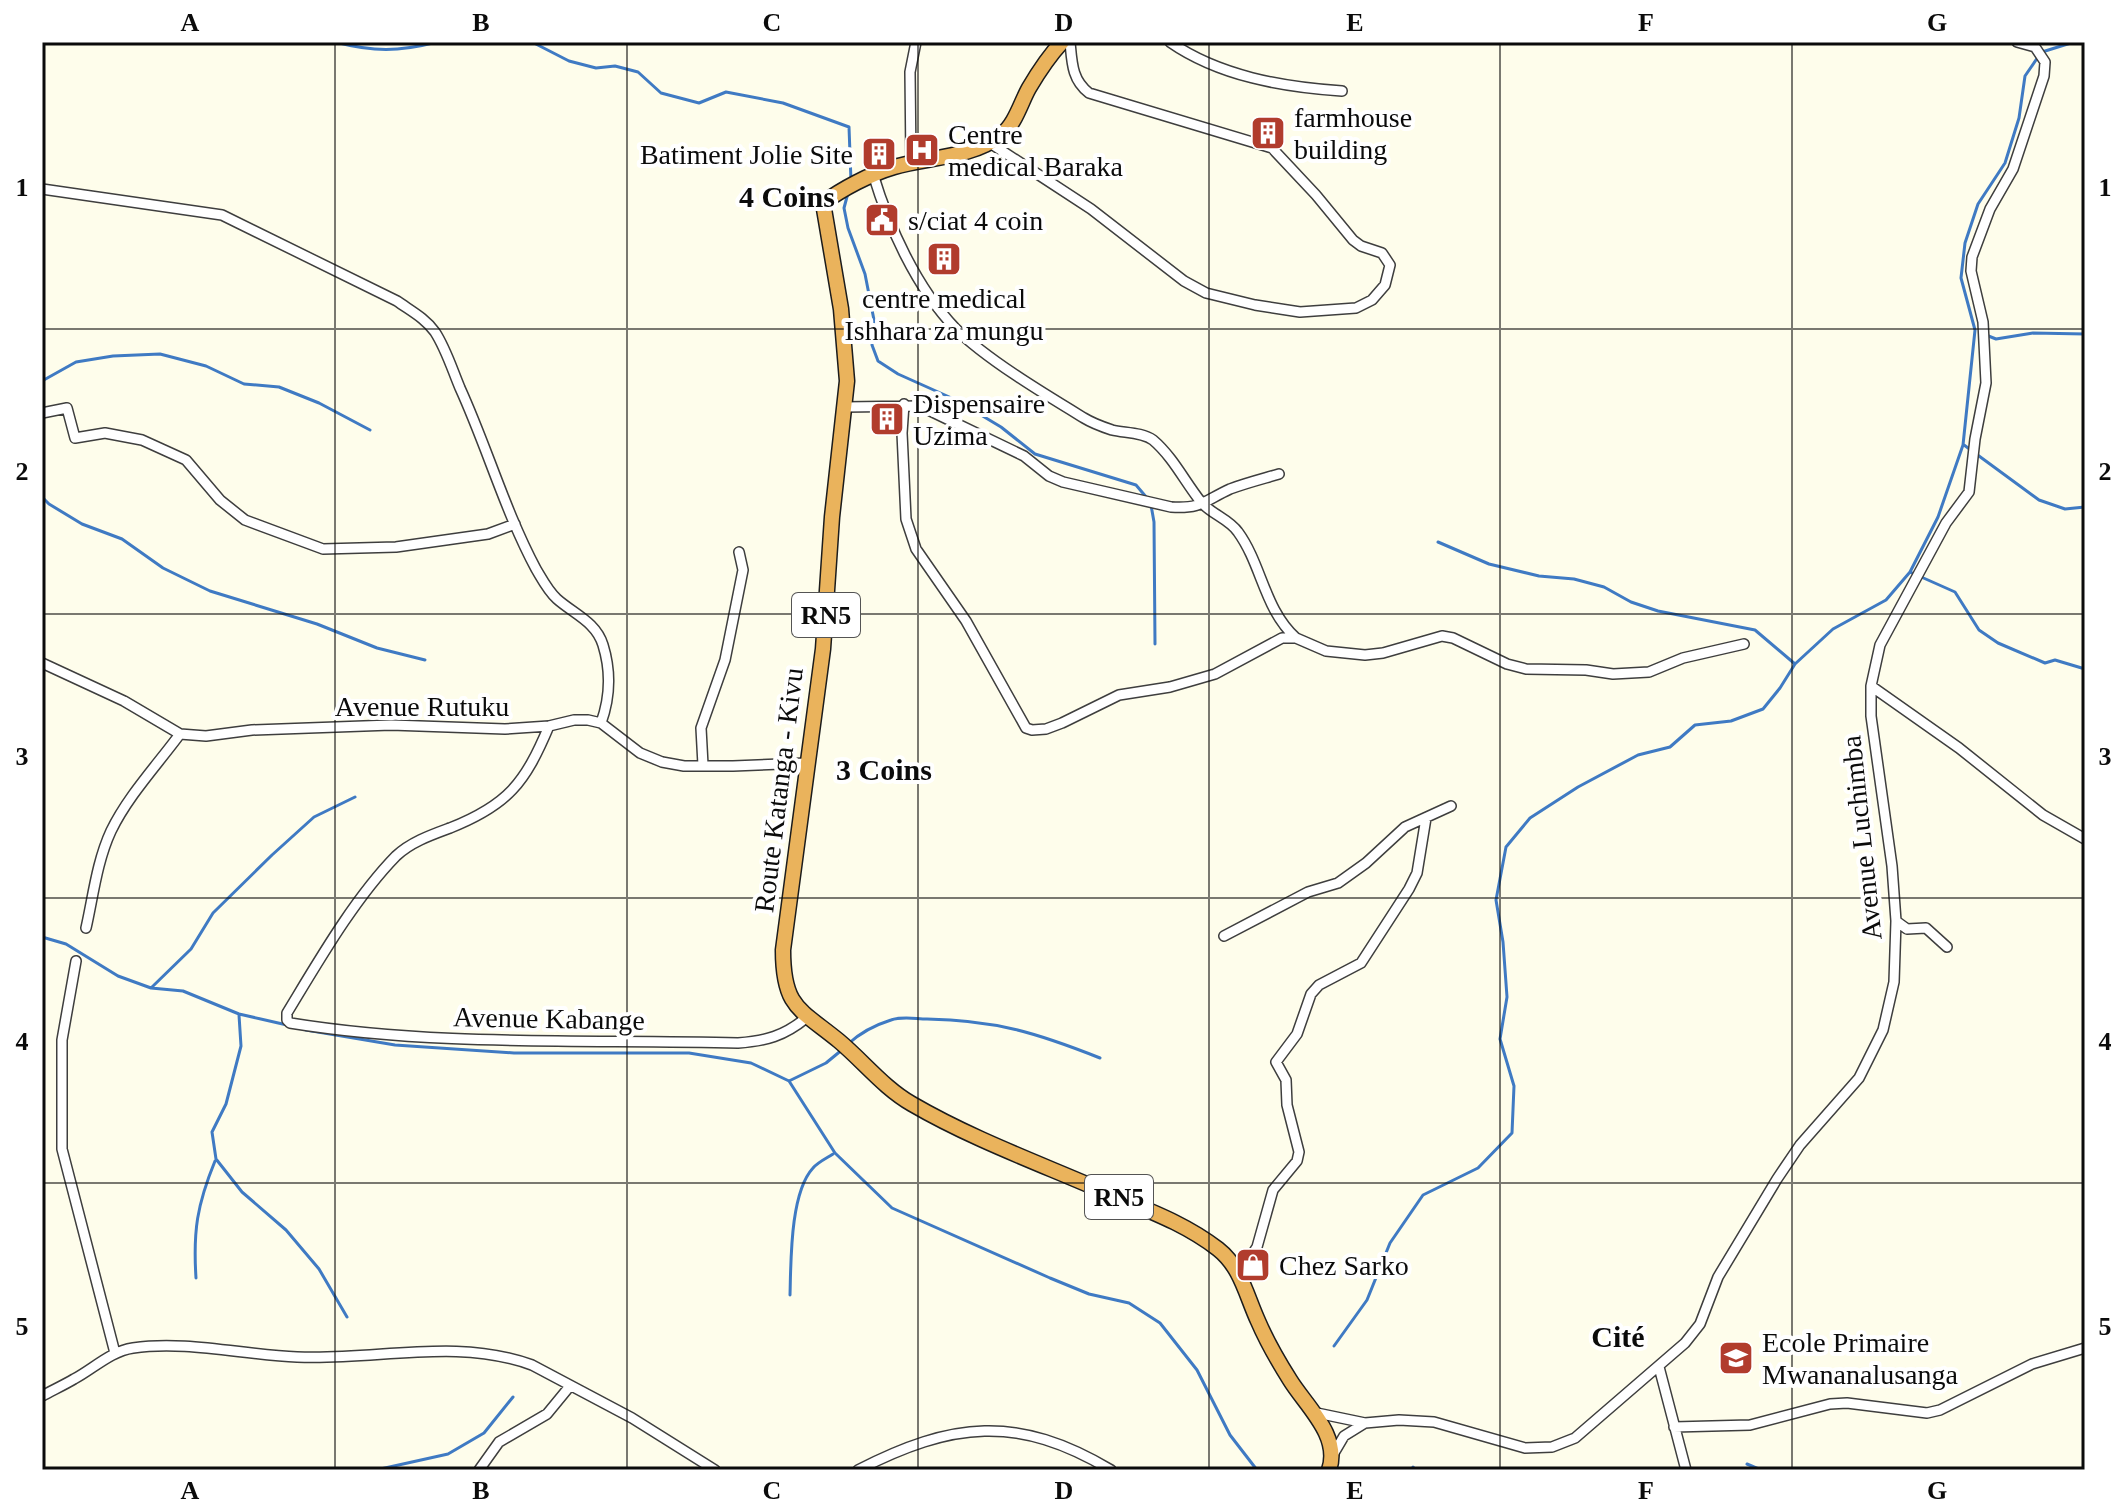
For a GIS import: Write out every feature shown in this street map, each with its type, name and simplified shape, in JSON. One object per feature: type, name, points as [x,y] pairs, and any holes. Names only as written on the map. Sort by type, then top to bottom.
[{"type":"highway","points":[[990,143],[1005,133],[1041,67],[1062,42]]},
{"type":"highway","name":"Route Katanga - Kivu","points":[[990,143],[873,174],[823,203],[845,344],[847,381],[832,517],[823,649],[783,950],[783,977],[793,1000],[806,1018],[839,1040],[896,1095],[1169,1219],[1218,1249],[1240,1274],[1269,1343],[1296,1389],[1314,1412]]},
{"type":"highway","name":"RN5","points":[[1314,1412],[1324,1428],[1330,1466]]},
{"type":"street","points":[[911,163],[910,72],[916,42]]},
{"type":"street","points":[[990,143],[1091,209],[1184,281],[1206,293],[1300,312],[1356,308],[1372,300],[1385,285],[1390,265],[1382,253],[1353,240],[1272,148],[1089,93],[1079,85],[1074,73],[1070,42]]},
{"type":"street","points":[[1170,42],[1207,64],[1236,73],[1342,91]]},
{"type":"street","name":"Avenue Luchimba","points":[[1314,1412],[1325,1417],[1365,1423],[1399,1420],[1434,1422],[1525,1448],[1552,1447],[1575,1438],[1659,1367],[1700,1324],[1718,1277],[1777,1179],[1800,1145],[1859,1078],[1871,1057],[1883,1030],[1894,982],[1896,921],[1892,866],[1871,716],[1871,686],[1880,645],[1939,536],[1969,492],[1975,439],[1985,398],[1985,334],[1971,271],[1972,257],[1990,209],[2018,157],[2044,76],[2045,62],[2035,47],[2017,42]]},
{"type":"street","points":[[873,174],[888,217],[918,276],[928,294],[955,327],[992,357],[1085,418],[1109,429],[1154,441],[1183,474],[1203,505],[1218,513],[1238,531],[1271,604],[1284,627],[1296,638],[1326,651],[1365,655],[1442,636],[1453,638],[1507,664],[1546,671],[1586,670],[1613,674],[1649,672],[1683,658],[1744,644]]},
{"type":"street","points":[[42,189],[222,215],[397,301],[420,316],[435,332],[446,354],[535,567],[554,597],[591,624],[600,635],[609,690],[608,705],[601,723],[640,753],[662,762],[703,765],[807,763]]},
{"type":"street","points":[[904,404],[902,433],[906,519],[916,549],[966,621],[1026,728],[1032,730],[1054,726],[1119,695],[1191,682],[1234,666],[1282,638],[1296,638]]},
{"type":"street","points":[[845,407],[920,406],[957,421],[1024,456],[1049,476],[1063,482],[1171,507],[1203,505],[1227,490],[1279,474]]},
{"type":"street","points":[[42,413],[67,408],[75,438],[105,433],[142,440],[186,460],[220,500],[245,520],[323,549],[396,547],[488,534],[515,524]]},
{"type":"street","points":[[703,765],[701,728],[725,660],[743,570],[739,552]]},
{"type":"street","points":[[42,663],[124,701],[180,734],[119,815],[110,833],[86,928]]},
{"type":"street","points":[[1871,686],[1959,748],[2043,815],[2085,839]]},
{"type":"street","name":"Avenue Rutuku","points":[[180,734],[206,736],[252,730],[391,725],[460,729],[549,726],[574,720],[601,723]]},
{"type":"street","name":"Avenue Kabange","points":[[549,726],[526,773],[505,800],[410,845],[395,857],[326,948],[287,1013],[287,1020],[321,1028],[406,1038],[738,1043],[781,1036],[806,1018]]},
{"type":"street","points":[[1224,936],[1308,892],[1338,883],[1366,863],[1405,827],[1451,806]]},
{"type":"street","points":[[1240,1274],[1257,1247],[1273,1190],[1297,1161],[1299,1152],[1287,1105],[1286,1080],[1276,1062],[1297,1034],[1311,994],[1319,985],[1361,963],[1409,889],[1417,873],[1426,818]]},
{"type":"street","points":[[1896,921],[1907,929],[1926,928],[1947,947]]},
{"type":"street","points":[[76,961],[62,1040],[62,1149],[115,1353]]},
{"type":"street","points":[[42,1396],[115,1353],[146,1346],[299,1357],[357,1357],[411,1350],[470,1352],[516,1359],[532,1365],[632,1418],[715,1470]]},
{"type":"street","points":[[1674,1427],[1750,1425],[1812,1407],[1847,1403],[1927,1413],[1940,1410],[2032,1364],[2085,1348]]},
{"type":"street","points":[[1659,1367],[1686,1470]]},
{"type":"street","points":[[479,1470],[499,1442],[547,1414],[570,1386]]},
{"type":"street","points":[[1330,1466],[1336,1447],[1344,1436],[1365,1423]]},
{"type":"street","points":[[858,1470],[921,1442],[969,1430],[994,1429],[1041,1439],[1080,1453],[1111,1470]]},
{"type":"waterway","points":[[335,42],[386,50],[437,42]]},
{"type":"waterway","points":[[532,42],[569,61],[596,68],[615,66],[638,72],[661,93],[699,103],[726,92],[783,103],[849,127],[851,181]]},
{"type":"waterway","points":[[2042,52],[2074,42]]},
{"type":"waterway","points":[[1334,1346],[1367,1300],[1390,1243],[1423,1195],[1478,1168],[1512,1133],[1514,1086],[1500,1039],[1507,997],[1496,900],[1506,847],[1530,818],[1578,787],[1638,755],[1670,747],[1695,725],[1731,721],[1763,709],[1795,664],[1833,629],[1886,600],[1910,572],[1938,517],[1963,445],[1975,330],[1961,278],[1965,243],[1978,204],[2005,163],[2019,118],[2025,76],[2038,57]]},
{"type":"waterway","points":[[848,193],[844,208],[865,274],[874,320],[872,345],[878,361],[898,374],[956,400],[1001,427],[1035,454],[1136,485],[1147,498]]},
{"type":"waterway","points":[[1986,335],[1996,339],[2033,333],[2085,334]]},
{"type":"waterway","points":[[42,381],[76,362],[113,356],[160,354],[206,366],[244,384],[279,387],[319,403],[370,430]]},
{"type":"waterway","points":[[1964,445],[2039,500],[2065,509],[2085,507]]},
{"type":"waterway","points":[[42,497],[82,524],[122,539],[163,568],[210,591],[317,624],[377,648],[425,660]]},
{"type":"waterway","points":[[1151,505],[1154,522],[1155,644]]},
{"type":"waterway","points":[[1438,542],[1489,564],[1604,587],[1631,602],[1658,611],[1755,630],[1795,664]]},
{"type":"waterway","points":[[1910,572],[1955,592],[1979,630],[1998,643],[2045,663],[2055,660],[2085,669]]},
{"type":"waterway","points":[[151,988],[191,949],[213,913],[272,855],[314,817],[355,797]]},
{"type":"waterway","points":[[42,937],[66,944],[118,976],[151,988],[183,991],[239,1014],[287,1025]]},
{"type":"waterway","points":[[239,1015],[241,1046],[226,1104],[212,1132],[216,1159],[242,1192],[286,1230],[319,1269],[347,1317]]},
{"type":"waterway","points":[[848,1044],[879,1024],[895,1019],[951,1020],[1015,1030],[1100,1058]]},
{"type":"waterway","points":[[306,1030],[395,1045],[514,1053],[689,1053],[751,1063],[789,1081],[835,1153],[892,1208],[1089,1294],[1129,1303],[1160,1323],[1197,1370],[1230,1435],[1257,1470]]},
{"type":"waterway","points":[[789,1081],[826,1063],[843,1049]]},
{"type":"waterway","points":[[790,1295],[793,1228],[800,1194],[813,1168],[833,1154]]},
{"type":"waterway","points":[[196,1278],[198,1218],[215,1161]]},
{"type":"waterway","points":[[376,1470],[448,1454],[484,1433],[513,1397]]},
{"type":"waterway","points":[[1747,1464],[1761,1470]]},
{"type":"waterway","points":[[1413,1467],[1416,1470]]},
{"type":"place","name":"farmhouse building","points":[[1268,133]]},
{"type":"place","name":"Centre medical Baraka","points":[[922,150]]},
{"type":"place","name":"Batiment Jolie Site","points":[[879,154]]},
{"type":"place","name":"s/ciat 4 coin","points":[[882,220]]},
{"type":"place","name":"centre medical Ishhara za mungu","points":[[944,259]]},
{"type":"place","name":"Dispensaire Uzima","points":[[887,419]]},
{"type":"place","name":"Chez Sarko","points":[[1253,1265]]},
{"type":"place","name":"Ecole Primaire Mwananalusanga","points":[[1736,1358]]},
{"type":"district","name":"4 Coins","points":[[787,197]]},
{"type":"district","name":"3 Coins","points":[[884,770]]},
{"type":"district","name":"Cité","points":[[1618,1337]]}]
